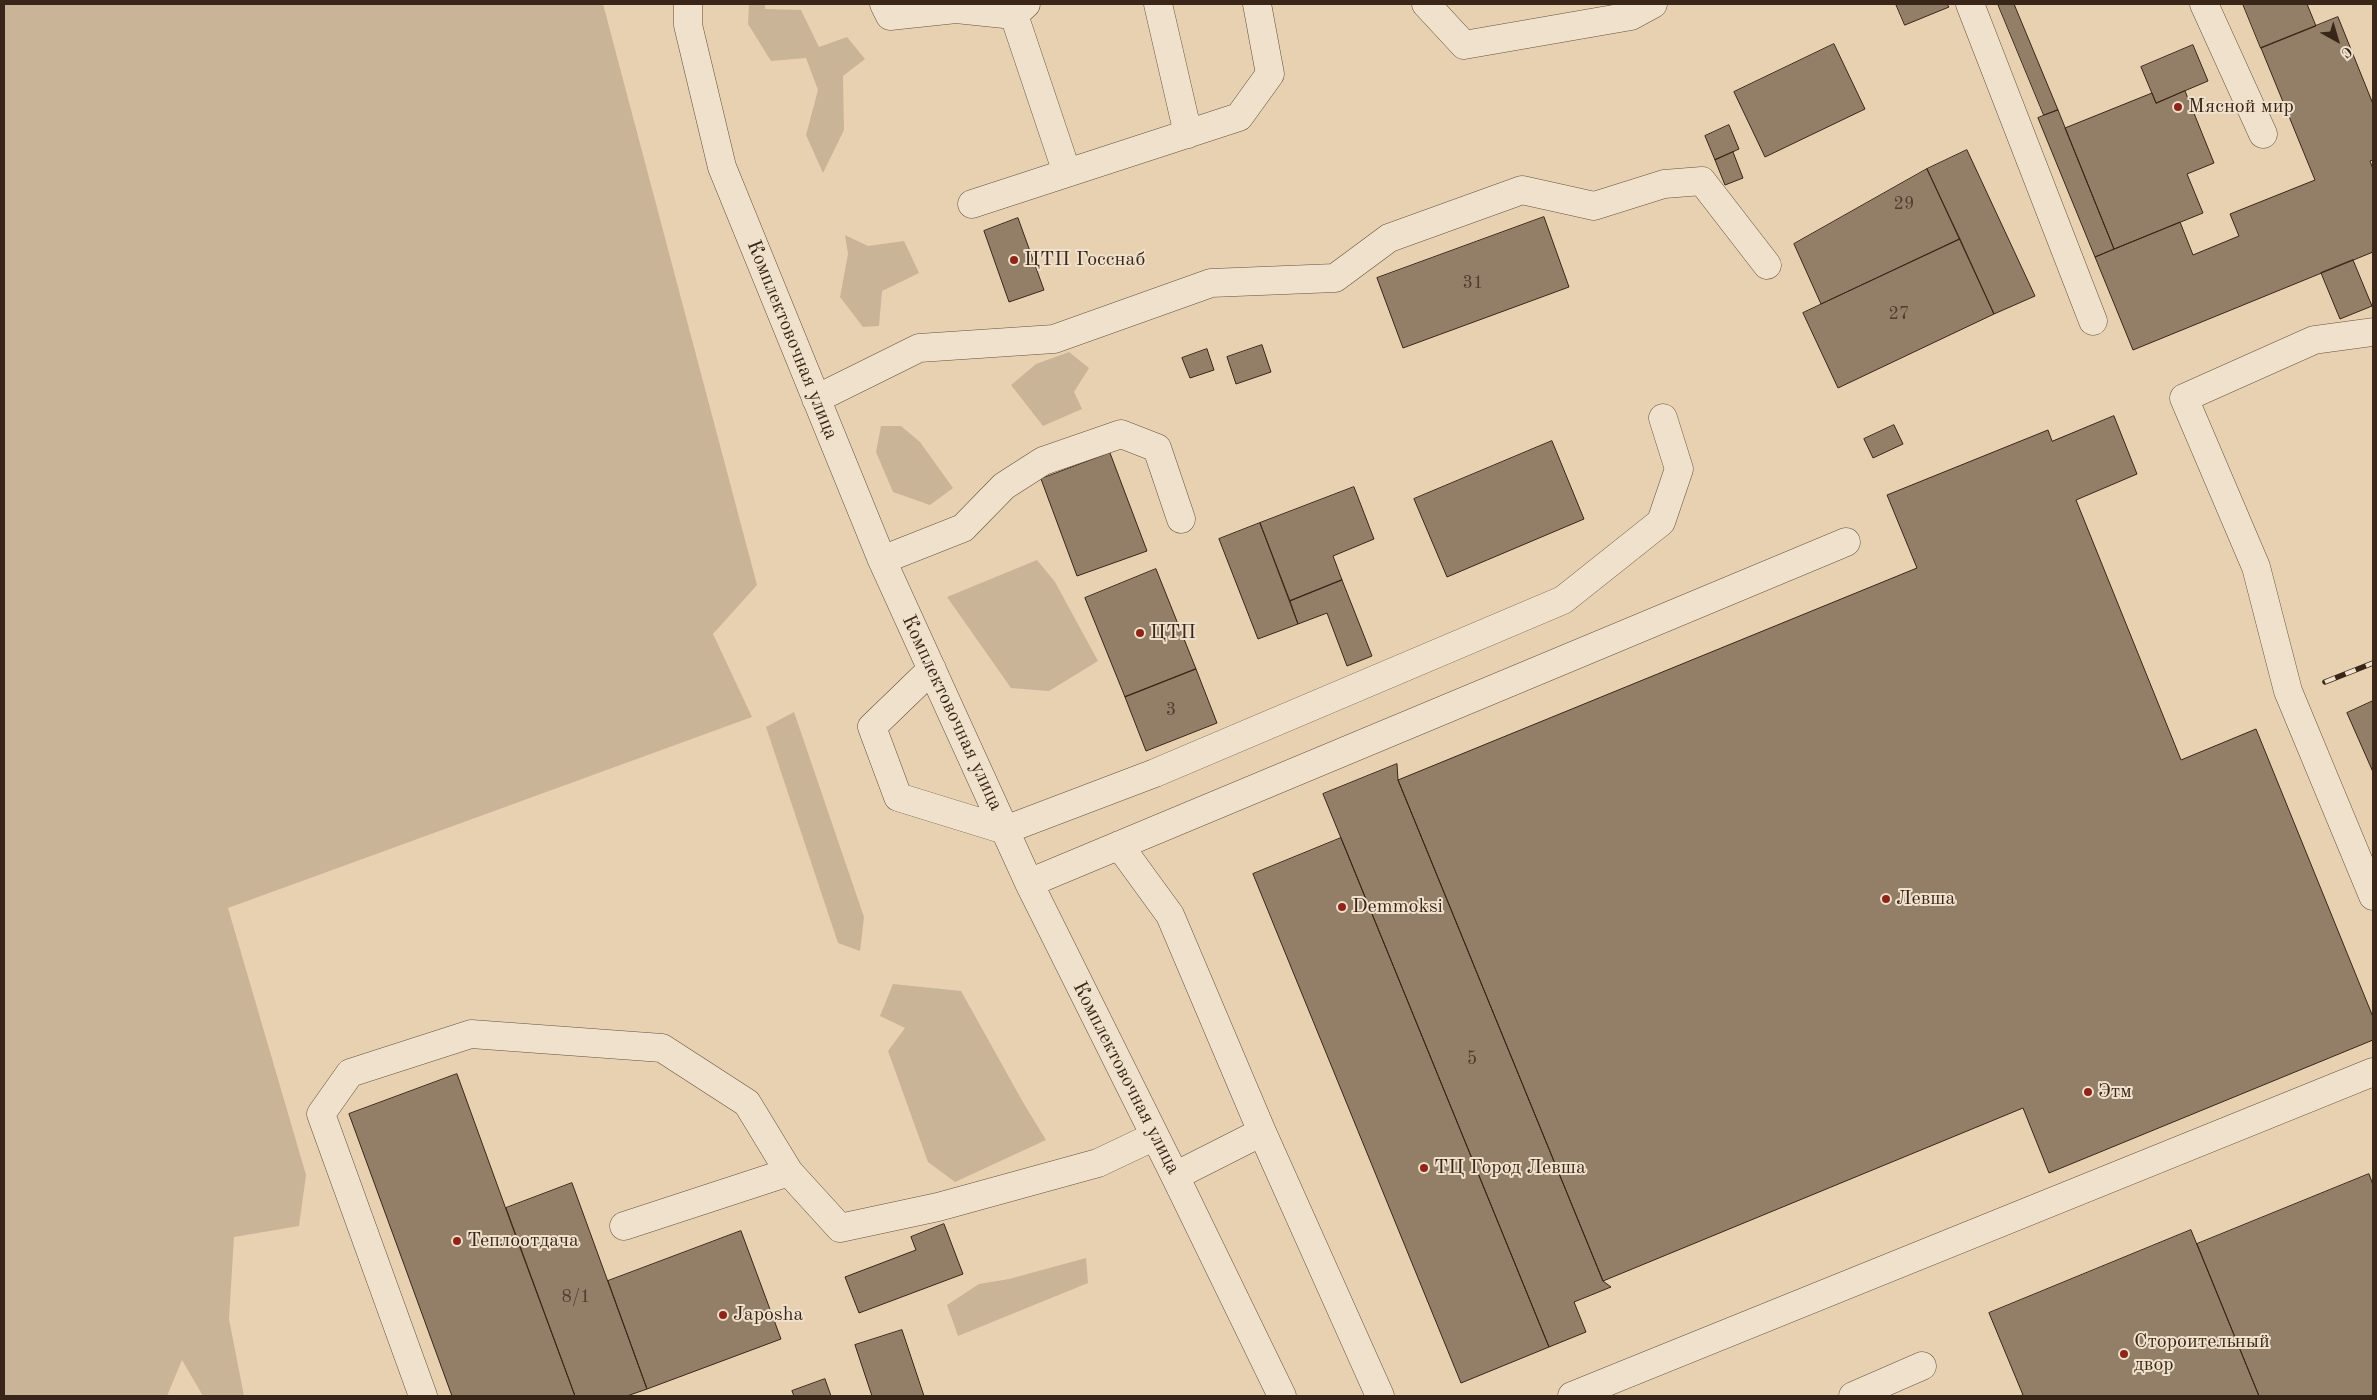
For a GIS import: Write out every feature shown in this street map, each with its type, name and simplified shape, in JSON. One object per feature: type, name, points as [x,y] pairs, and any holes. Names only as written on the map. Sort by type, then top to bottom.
[{"type":"street","name":"Комплектовочная улица","points":[[688,4],[688,25],[722,167],[882,560],[1029,883],[1176,1176],[1282,1396]]},
{"type":"street","points":[[884,4],[890,16],[956,9],[1020,9],[1067,173]]},
{"type":"street","points":[[1158,4],[1188,134]]},
{"type":"street","points":[[972,204],[1239,117],[1270,74],[1257,4]]},
{"type":"street","points":[[1426,4],[1464,45],[1631,16],[1653,4]]},
{"type":"street","points":[[1970,4],[2094,321]]},
{"type":"street","points":[[2204,4],[2263,134]]},
{"type":"street","points":[[816,399],[919,348],[1054,339],[1211,283],[1335,278],[1389,238],[1522,190],[1594,206],[1664,184],[1702,180],[1767,265]]},
{"type":"street","points":[[2373,332],[2314,340],[2184,398],[2256,567],[2288,691],[2373,896]]},
{"type":"street","points":[[932,669],[872,728],[898,797],[1005,830],[1155,773],[1563,600],[1661,522],[1679,469],[1663,418]]},
{"type":"street","points":[[882,560],[963,528],[1004,486],[1043,460],[1121,434],[1157,448],[1181,519]]},
{"type":"street","points":[[1029,883],[1846,542]]},
{"type":"street","points":[[1120,845],[1170,915],[1262,1132],[1380,1396]]},
{"type":"street","points":[[423,1396],[321,1114],[350,1073],[471,1034],[662,1048],[747,1103],[789,1172],[840,1228],[938,1207],[1098,1162],[1155,1136]]},
{"type":"street","points":[[1572,1396],[2373,1072]]},
{"type":"street","points":[[1176,1176],[1262,1132]]},
{"type":"street","points":[[624,1226],[789,1172]]},
{"type":"street","points":[[1853,1396],[1922,1366]]},
{"type":"shaded area","points":[[4,4],[603,4],[757,585],[713,634],[752,717],[228,908],[306,1175],[299,1226],[234,1237],[229,1319],[244,1396],[203,1396],[182,1360],[167,1396],[4,1396]]},
{"type":"shaded area","points":[[749,4],[765,4],[765,9],[801,10],[819,47],[847,37],[865,59],[843,76],[844,130],[823,173],[806,135],[818,90],[806,58],[771,61],[748,24]]},
{"type":"shaded area","points":[[845,235],[868,246],[904,241],[919,273],[882,291],[879,326],[863,327],[840,297],[848,254]]},
{"type":"shaded area","points":[[1069,352],[1089,368],[1074,392],[1082,409],[1043,426],[1011,385],[1036,364]]},
{"type":"shaded area","points":[[881,426],[901,426],[920,442],[953,488],[930,505],[893,492],[876,452]]},
{"type":"shaded area","points":[[1037,560],[1055,582],[1098,661],[1049,691],[1011,688],[947,597]]},
{"type":"shaded area","points":[[794,712],[864,917],[860,951],[838,943],[766,727]]},
{"type":"shaded area","points":[[893,984],[961,991],[1046,1140],[955,1182],[928,1162],[888,1051],[905,1028],[880,1016]]},
{"type":"shaded area","points":[[1086,1258],[1088,1283],[958,1336],[947,1305],[979,1284],[1009,1279]]},
{"type":"building","points":[[1896,4],[1947,4],[1949,7],[1905,25]]},
{"type":"building","points":[[1998,4],[2014,4],[2058,110],[2044,115]]},
{"type":"building","points":[[2243,4],[2307,4],[2316,26],[2261,48]]},
{"type":"building","points":[[2338,17],[2373,104],[2373,160],[2370,161],[2373,169],[2373,252],[2133,350],[2095,257],[2180,222],[2193,255],[2239,236],[2230,214],[2315,180],[2261,48]]},
{"type":"building","points":[[1834,44],[1865,109],[1765,157],[1734,92]]},
{"type":"building","points":[[2193,45],[2208,81],[2156,103],[2141,67]]},
{"type":"building","points":[[2185,91],[2214,163],[2187,174],[2203,213],[2114,249],[2065,128],[2152,93],[2156,103]]},
{"type":"building","points":[[2058,110],[2114,249],[2095,257],[2038,118]]},
{"type":"building","points":[[1729,125],[1739,149],[1715,160],[1705,136]]},
{"type":"building","points":[[1967,150],[2035,296],[1994,314],[1927,169]]},
{"type":"building","points":[[1733,152],[1743,178],[1725,185],[1715,160]]},
{"type":"building","points":[[1927,169],[1960,239],[1821,304],[1794,244]]},
{"type":"building","points":[[1544,217],[1569,287],[1403,348],[1377,278]]},
{"type":"building","name":"ЦТП Госснаб","points":[[1018,218],[1044,290],[1009,302],[984,231]]},
{"type":"building","points":[[1960,239],[1994,314],[1838,388],[1803,313]]},
{"type":"building","points":[[2353,260],[2372,306],[2340,319],[2321,273]]},
{"type":"building","points":[[1262,345],[1271,372],[1236,384],[1227,357]]},
{"type":"building","points":[[1207,349],[1214,370],[1190,378],[1182,358]]},
{"type":"building","name":"Левша","points":[[2114,416],[2137,474],[2076,500],[2181,760],[2256,729],[2373,1017],[2373,1040],[2049,1173],[2023,1108],[1603,1281],[1398,780],[1917,568],[1887,495],[2048,430],[2052,441]]},
{"type":"building","points":[[1894,425],[1903,444],[1873,458],[1864,439]]},
{"type":"building","points":[[1552,441],[1584,519],[1447,577],[1414,499]]},
{"type":"building","points":[[1110,453],[1147,551],[1077,576],[1041,479]]},
{"type":"building","points":[[1354,487],[1374,539],[1333,556],[1342,580],[1290,601],[1260,523]]},
{"type":"building","points":[[1260,523],[1298,624],[1258,639],[1219,539]]},
{"type":"building","name":"ЦТП","points":[[1156,569],[1196,669],[1125,697],[1085,598]]},
{"type":"building","points":[[1342,580],[1372,656],[1347,666],[1327,613],[1298,624],[1290,601]]},
{"type":"building","points":[[1196,669],[1217,723],[1146,751],[1125,697]]},
{"type":"building","points":[[2373,701],[2373,772],[2347,713]]},
{"type":"building","name":"ТЦ Город Левша","points":[[1397,764],[1398,780],[1603,1281],[1611,1287],[1574,1302],[1586,1332],[1549,1347],[1323,794]]},
{"type":"building","name":"ТЦ Город Левша","points":[[1341,838],[1549,1347],[1461,1383],[1253,874]]},
{"type":"building","name":"Теплоотдача","points":[[457,1074],[575,1396],[452,1396],[349,1114]]},
{"type":"building","points":[[2369,1174],[2373,1185],[2373,1396],[2259,1396],[2197,1244]]},
{"type":"building","points":[[572,1183],[647,1389],[627,1396],[575,1396],[506,1208]]},
{"type":"building","points":[[944,1224],[963,1274],[859,1313],[845,1277],[916,1250],[911,1237]]},
{"type":"building","name":"Стороительный двор","points":[[2191,1230],[2259,1396],[2019,1396],[2023,1395],[1989,1313]]},
{"type":"building","points":[[741,1231],[781,1339],[647,1389],[608,1281]]},
{"type":"building","points":[[902,1330],[924,1396],[872,1396],[855,1345]]},
{"type":"building","points":[[825,1379],[831,1396],[794,1396],[792,1391]]},
{"type":"railway","points":[[2325,682],[2373,663]]},
{"type":"place","name":"Мясной мир","points":[[2178,107]]},
{"type":"place","name":"ЦТП Госснаб","points":[[1014,260]]},
{"type":"place","name":"ЦТП","points":[[1140,633]]},
{"type":"place","name":"Левша","points":[[1886,899]]},
{"type":"place","name":"Demmoksi","points":[[1342,907]]},
{"type":"place","name":"Этм","points":[[2088,1092]]},
{"type":"place","name":"ТЦ Город Левша","points":[[1424,1168]]},
{"type":"place","name":"Теплоотдача","points":[[457,1241]]},
{"type":"place","name":"Japosha","points":[[723,1315]]},
{"type":"place","name":"Стороительный двор","points":[[2124,1354]]}]
